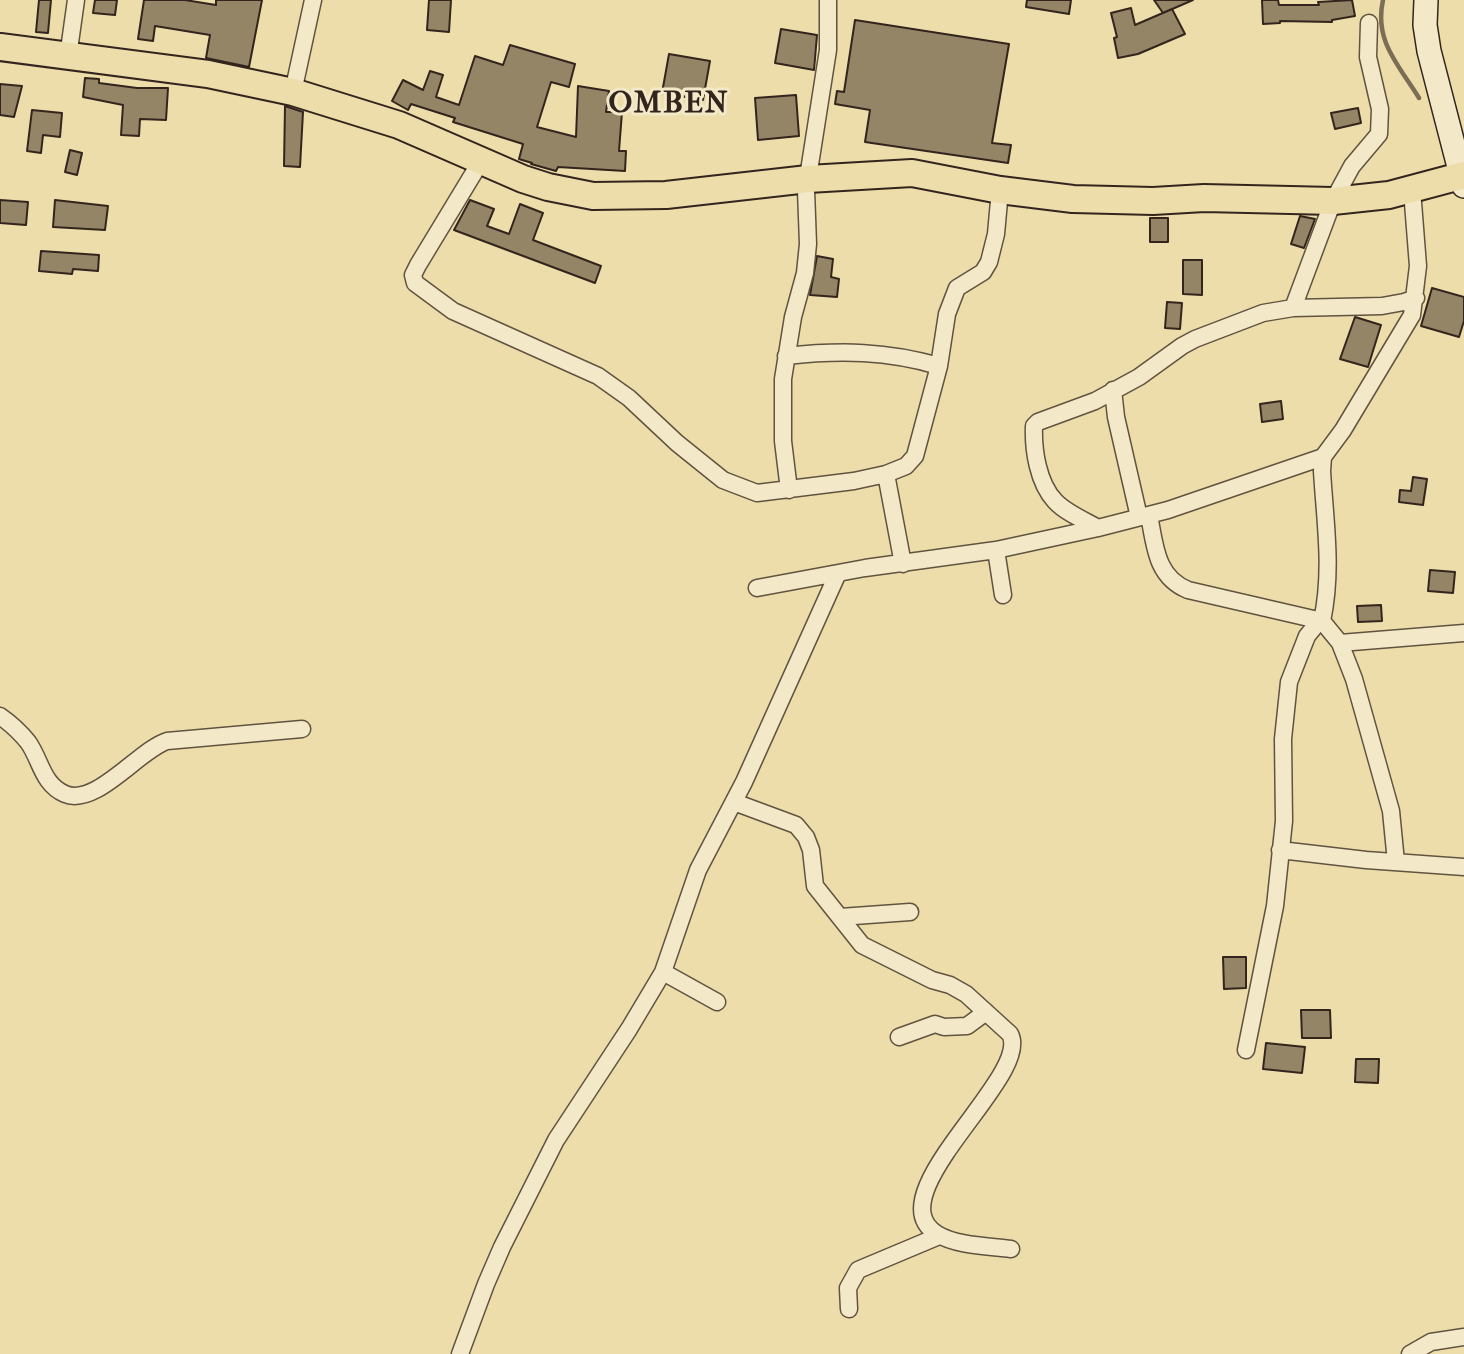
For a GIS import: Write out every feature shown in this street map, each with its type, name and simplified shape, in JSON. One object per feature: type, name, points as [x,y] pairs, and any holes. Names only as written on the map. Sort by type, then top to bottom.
[{"type":"main road","points":[[0,47],[208,74],[293,92],[399,125],[481,162],[548,187],[593,196],[666,195],[808,179],[912,173],[1000,190],[1073,199],[1333,201],[1390,195],[1463,179]]},
{"type":"street","points":[[68,57],[76,0]]},
{"type":"street","points":[[293,92],[313,0]]},
{"type":"street","points":[[789,490],[782,406],[786,356],[805,273],[808,179],[828,50],[828,0]]},
{"type":"street","points":[[1426,0],[1425,25],[1429,51],[1463,179]]},
{"type":"street","points":[[1293,308],[1333,201],[1352,166],[1379,134],[1380,109],[1368,57],[1369,23]]},
{"type":"street","points":[[481,162],[418,265],[413,275],[415,283],[453,312],[598,376],[629,398],[677,443],[723,480],[757,493],[886,474],[906,466],[915,456],[939,366],[952,297],[957,288],[983,272],[989,262],[996,234],[1000,190]]},
{"type":"street","points":[[1245,1050],[1275,906],[1284,821],[1284,718],[1289,682],[1307,636],[1322,621],[1330,564],[1323,457],[1343,430],[1412,315],[1418,266],[1412,190]]},
{"type":"street","points":[[1098,528],[1064,509],[1049,492],[1038,461],[1034,426],[1044,418],[1083,406],[1146,373],[1195,339],[1263,313],[1293,308],[1382,306],[1416,298]]},
{"type":"street","points":[[786,356],[825,352],[878,353],[905,356],[939,366]]},
{"type":"street","points":[[1113,390],[1116,417],[1144,516],[1169,579],[1188,590],[1322,621],[1340,643],[1354,679],[1391,811],[1396,862]]},
{"type":"street","points":[[757,588],[996,550],[1098,528],[1144,516],[1323,457]]},
{"type":"street","points":[[886,474],[903,564]]},
{"type":"street","points":[[996,550],[1003,595]]},
{"type":"street","points":[[460,1354],[502,1247],[556,1140],[663,972],[698,870],[734,802],[838,573]]},
{"type":"street","points":[[1340,643],[1464,633]]},
{"type":"street","points":[[0,716],[29,743],[47,781],[64,793],[74,796],[87,794],[117,776],[158,744],[167,741],[302,729]]},
{"type":"street","points":[[734,802],[796,825],[806,837],[815,886],[862,945],[966,994],[1010,1034],[1014,1049],[1003,1072],[956,1136],[930,1180],[921,1214],[924,1223],[939,1236],[954,1241],[1011,1249]]},
{"type":"street","points":[[1280,850],[1464,867]]},
{"type":"street","points":[[840,916],[911,912]]},
{"type":"street","points":[[663,972],[717,1002]]},
{"type":"street","points":[[899,1037],[936,1024],[944,1027],[967,1026],[986,1012]]},
{"type":"street","points":[[849,1308],[848,1288],[858,1270],[939,1236]]},
{"type":"street","points":[[1410,1354],[1431,1342],[1464,1337]]},
{"type":"building","points":[[39,0],[51,0],[48,33],[36,32]]},
{"type":"building","points":[[95,0],[117,0],[115,15],[93,13]]},
{"type":"building","points":[[144,0],[185,0],[216,5],[216,0],[262,0],[249,67],[206,58],[210,35],[155,26],[153,41],[138,39]]},
{"type":"building","points":[[429,0],[451,0],[449,32],[427,30]]},
{"type":"building","points":[[1027,0],[1071,0],[1069,14],[1026,7]]},
{"type":"building","points":[[1154,0],[1193,0],[1163,13]]},
{"type":"building","points":[[1262,0],[1278,0],[1279,5],[1319,5],[1318,2],[1352,0],[1355,16],[1332,22],[1280,21],[1263,24]]},
{"type":"building","points":[[1131,8],[1135,25],[1172,9],[1185,34],[1138,54],[1118,58],[1114,38],[1117,37],[1111,13]]},
{"type":"building","points":[[855,20],[1009,44],[992,143],[1011,145],[1008,163],[865,142],[870,110],[835,104],[837,91],[844,92]]},
{"type":"building","points":[[781,29],[817,35],[814,70],[775,63]]},
{"type":"building","points":[[510,45],[575,64],[569,87],[551,82],[537,127],[576,137],[578,86],[609,91],[606,112],[622,112],[619,151],[626,151],[625,171],[558,167],[556,171],[531,164],[519,159],[523,144],[453,122],[455,118],[411,104],[408,110],[392,101],[403,80],[423,90],[430,71],[443,75],[436,97],[459,105],[475,56],[503,65]]},
{"type":"building","points":[[669,54],[710,61],[703,100],[662,93]]},
{"type":"building","points":[[85,78],[99,79],[99,83],[137,88],[168,88],[166,120],[140,119],[139,136],[121,135],[123,105],[83,97]]},
{"type":"building","points":[[0,84],[22,86],[14,117],[0,115]]},
{"type":"building","points":[[796,95],[799,136],[758,140],[755,98]]},
{"type":"building","points":[[285,106],[303,112],[300,167],[284,166]]},
{"type":"building","points":[[1358,108],[1361,123],[1335,129],[1331,113]]},
{"type":"building","points":[[32,110],[62,113],[60,137],[43,135],[41,153],[27,151]]},
{"type":"building","points":[[70,150],[82,153],[77,175],[65,172]]},
{"type":"building","points":[[0,200],[28,202],[26,225],[0,223]]},
{"type":"building","points":[[55,200],[108,206],[105,230],[53,227]]},
{"type":"building","points":[[470,200],[494,209],[487,226],[509,234],[520,204],[543,213],[533,240],[601,266],[595,283],[454,230]]},
{"type":"building","points":[[1300,216],[1315,219],[1304,248],[1291,244]]},
{"type":"building","points":[[1150,218],[1168,218],[1168,242],[1150,242]]},
{"type":"building","points":[[41,251],[99,255],[98,271],[73,269],[72,274],[39,271]]},
{"type":"building","points":[[817,256],[833,259],[831,277],[839,279],[837,297],[810,295]]},
{"type":"building","points":[[1183,260],[1202,260],[1202,295],[1183,294]]},
{"type":"building","points":[[1432,288],[1464,297],[1464,321],[1459,337],[1421,326]]},
{"type":"building","points":[[1167,302],[1182,303],[1180,329],[1165,328]]},
{"type":"building","points":[[1355,317],[1381,325],[1368,367],[1340,359]]},
{"type":"building","points":[[1281,401],[1283,419],[1262,422],[1260,404]]},
{"type":"building","points":[[1413,477],[1427,479],[1423,505],[1399,502],[1400,490],[1411,491]]},
{"type":"building","points":[[1430,570],[1455,572],[1453,593],[1428,591]]},
{"type":"building","points":[[1381,605],[1382,621],[1358,622],[1357,606]]},
{"type":"building","points":[[1223,957],[1246,957],[1246,988],[1224,989]]},
{"type":"building","points":[[1301,1010],[1330,1010],[1331,1038],[1302,1038]]},
{"type":"building","points":[[1266,1043],[1305,1047],[1302,1073],[1263,1069]]},
{"type":"building","points":[[1356,1059],[1379,1059],[1378,1083],[1355,1082]]},
{"type":"waterway","points":[[1383,0],[1381,15],[1385,40],[1396,63],[1419,98]]},
{"type":"district","name":"OMBEN","points":[[669,105]]}]
